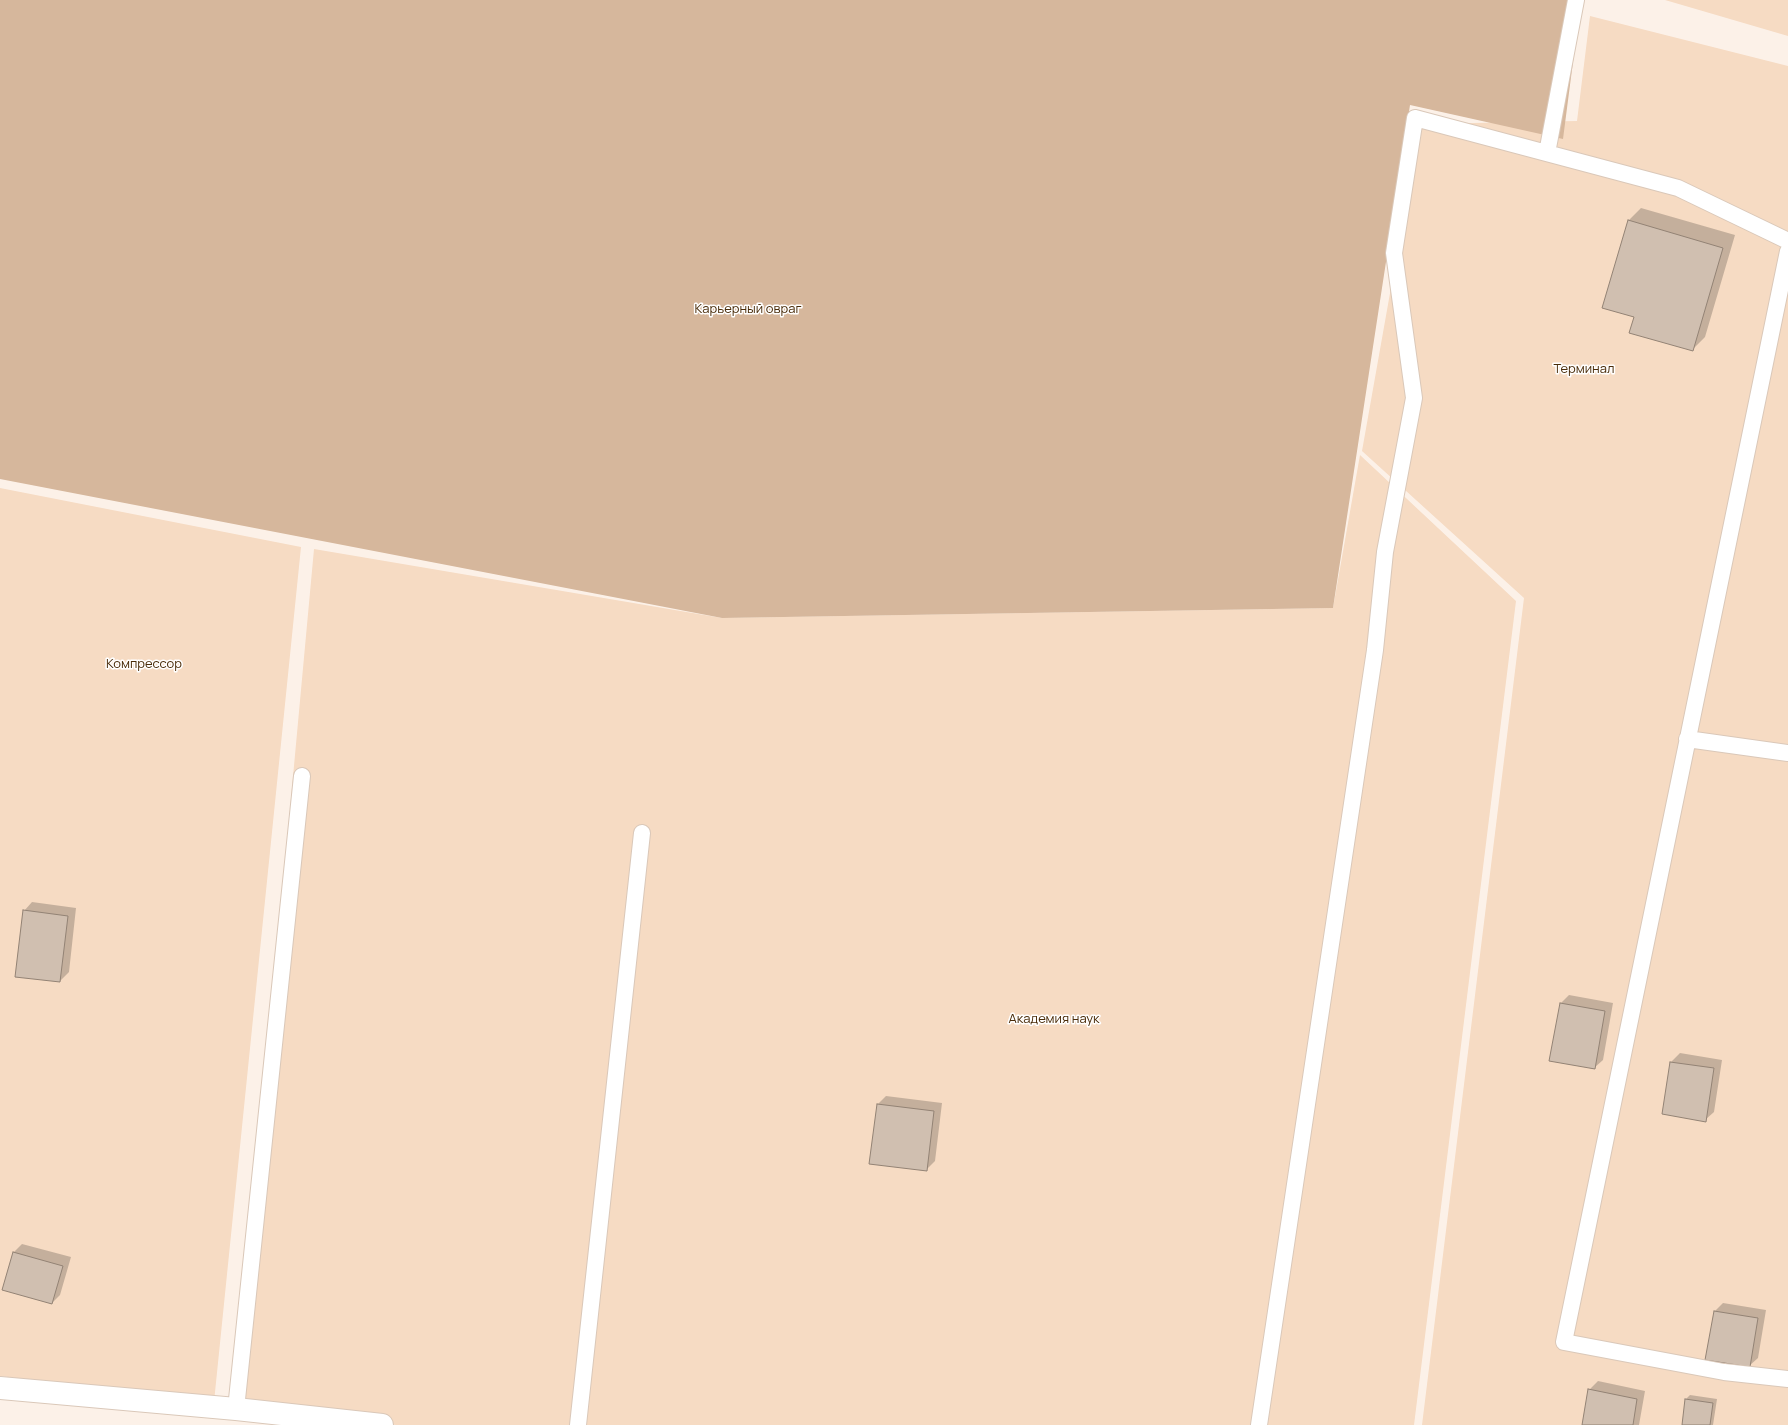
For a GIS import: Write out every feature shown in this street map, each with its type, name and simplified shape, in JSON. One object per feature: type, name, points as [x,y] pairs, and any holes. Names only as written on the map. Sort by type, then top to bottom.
[{"type":"street","points":[[0,1388],[236,1409],[382,1425]]},
{"type":"lane","points":[[1546,153],[1576,0]]},
{"type":"lane","points":[[1259,1425],[1375,650],[1385,552],[1414,398],[1394,253],[1415,118],[1678,188],[1788,241]]},
{"type":"lane","points":[[1788,251],[1564,1342],[1724,1372],[1788,1379]]},
{"type":"lane","points":[[1688,739],[1788,753]]},
{"type":"lane","points":[[236,1409],[302,776]]},
{"type":"lane","points":[[578,1425],[642,833]]},
{"type":"green space","name":"Карьерный овраг","points":[[0,0],[1581,0],[1563,139],[1410,105],[1333,608],[722,618],[0,479]]},
{"type":"green space","points":[[1665,0],[1788,0],[1788,36]]},
{"type":"green space","name":"Терминал","points":[[1590,16],[1788,66],[1788,1425],[1422,1425],[1524,598],[1362,451],[1420,124],[1577,121]]},
{"type":"green space","name":"Академия наук","points":[[1360,455],[1516,601],[1414,1425],[396,1425],[235,1405],[314,549],[722,618],[1333,608]]},
{"type":"green space","name":"Компрессор","points":[[0,488],[301,547],[214,1402],[0,1376]]},
{"type":"building","points":[[1628,220],[1723,248],[1693,351],[1629,333],[1634,317],[1602,308]]},
{"type":"building","points":[[23,910],[68,916],[60,982],[15,977]]},
{"type":"building","points":[[1560,1003],[1605,1011],[1595,1069],[1549,1061]]},
{"type":"building","points":[[1670,1062],[1714,1068],[1706,1122],[1662,1114]]},
{"type":"building","points":[[877,1104],[934,1111],[927,1171],[869,1164]]},
{"type":"building","points":[[13,1252],[63,1266],[52,1304],[2,1290]]},
{"type":"building","points":[[1714,1311],[1758,1318],[1750,1367],[1705,1360]]},
{"type":"building","points":[[1588,1389],[1637,1399],[1633,1425],[1582,1425]]},
{"type":"building","points":[[1685,1399],[1713,1403],[1710,1425],[1682,1425]]}]
